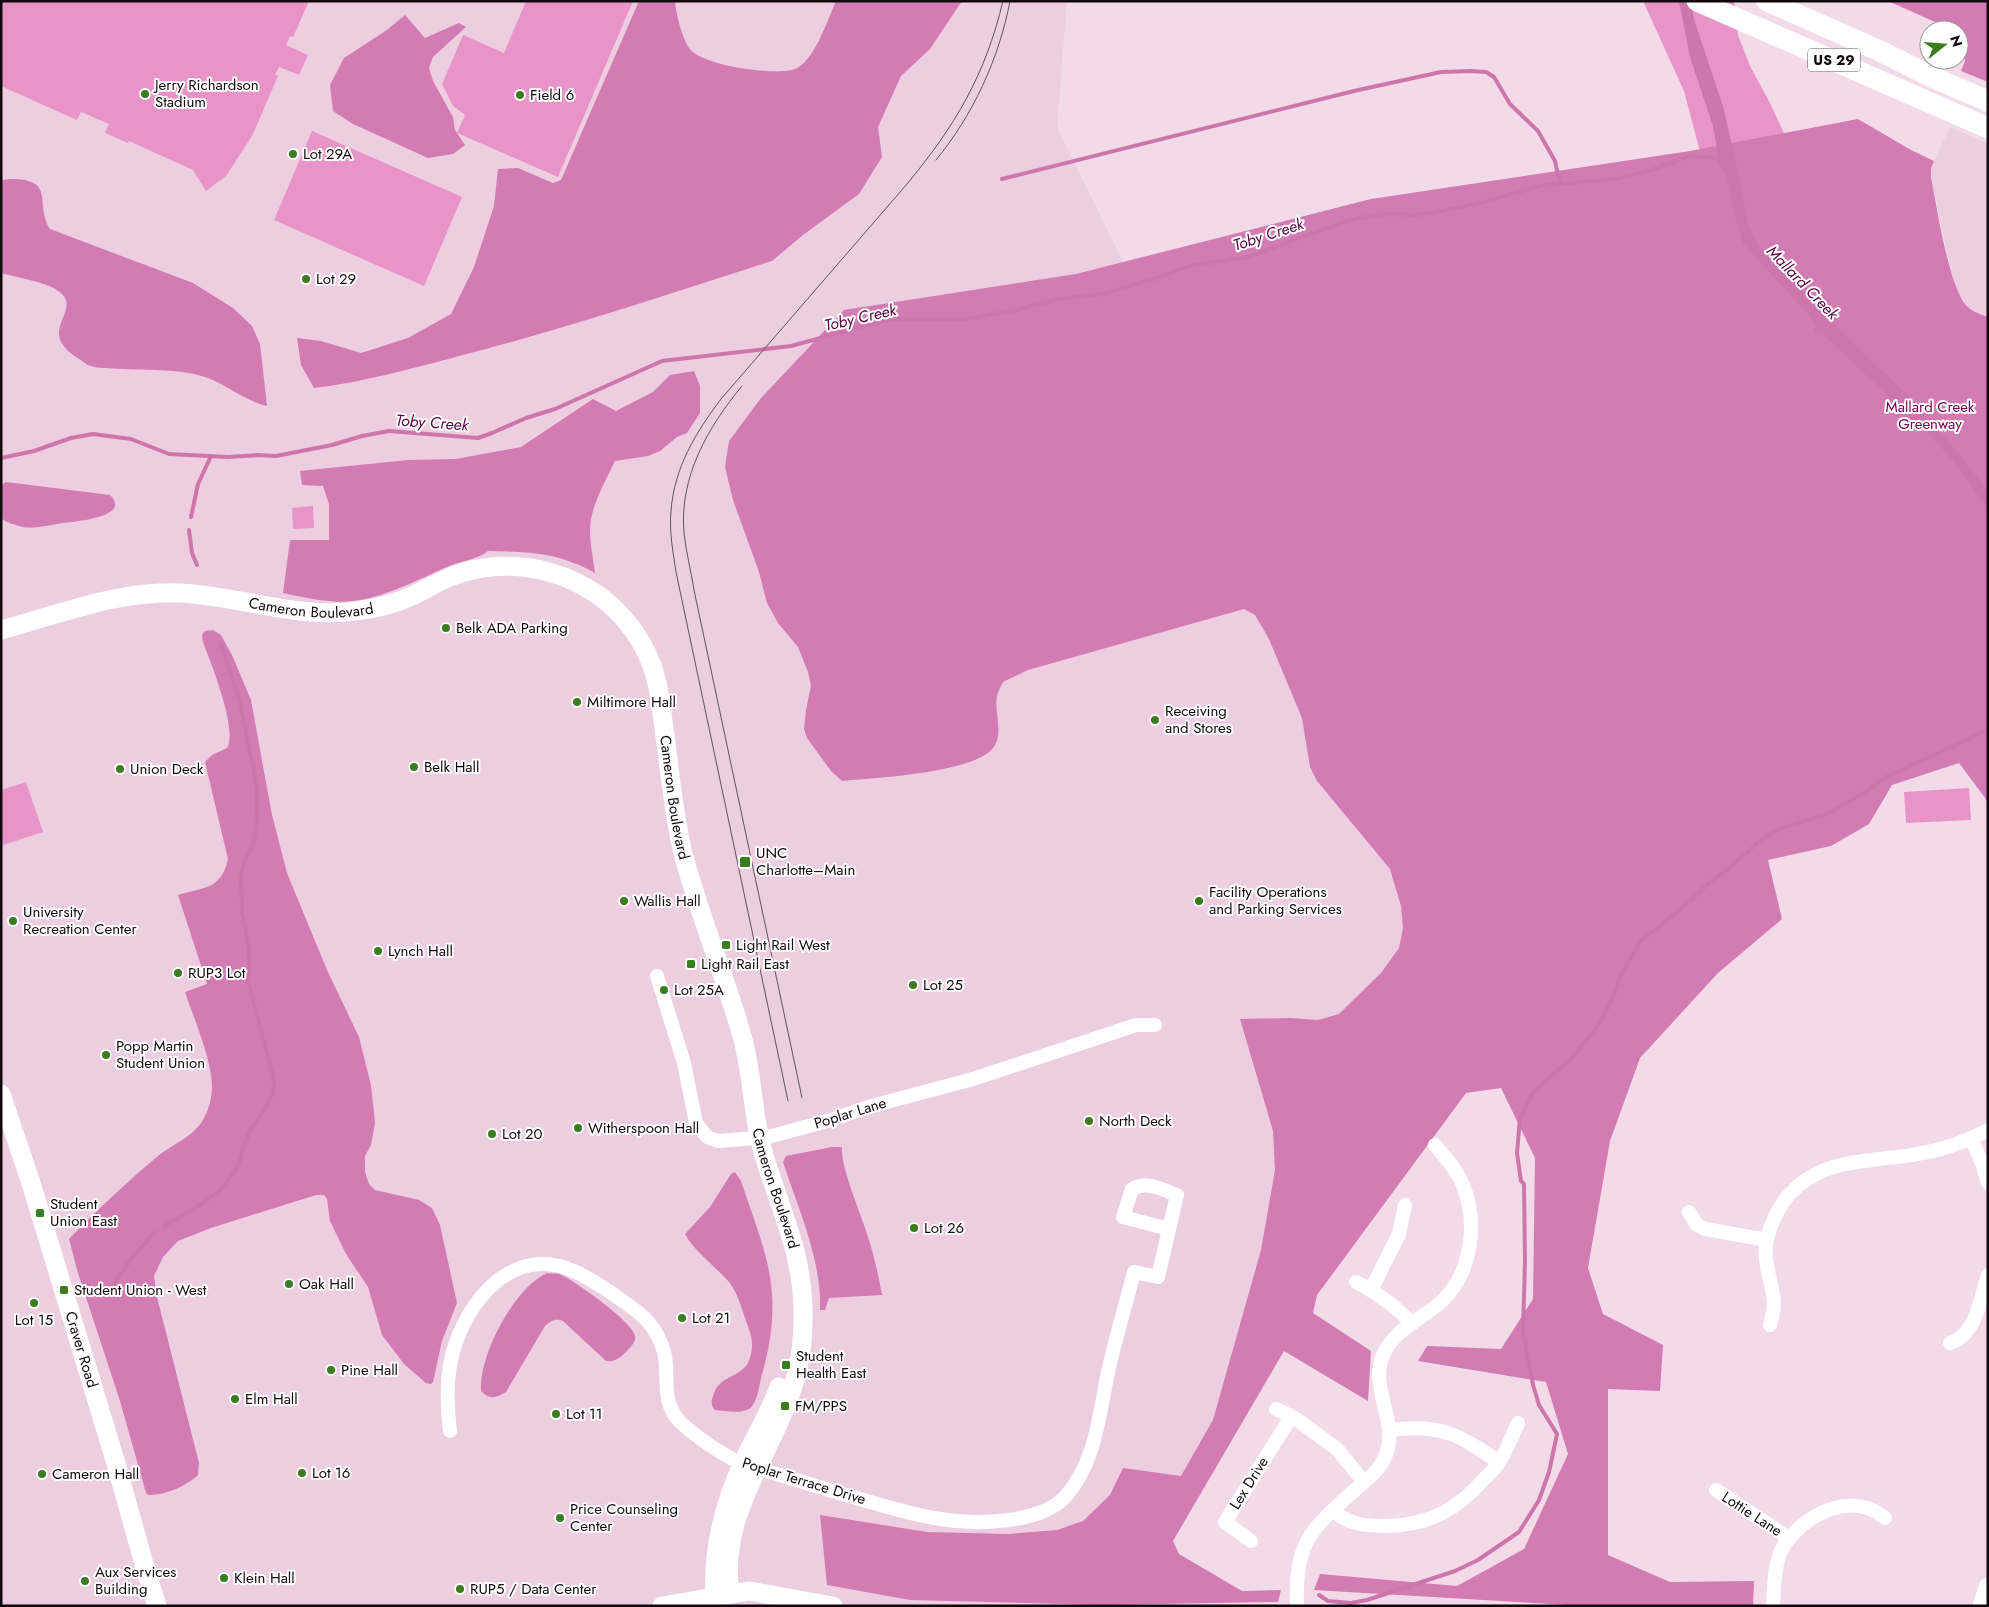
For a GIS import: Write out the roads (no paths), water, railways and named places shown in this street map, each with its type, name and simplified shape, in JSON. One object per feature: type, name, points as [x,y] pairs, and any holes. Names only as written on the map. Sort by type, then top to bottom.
[{"type":"main road","name":"US 29","points":[[1698,1],[1988,128]]},
{"type":"main road","name":"US 29","points":[[1767,1],[1988,101]]},
{"type":"main road","points":[[1825,56],[1877,69],[1988,113]]},
{"type":"street","name":"Cameron Boulevard","points":[[1,630],[95,603],[153,593],[188,593],[308,612],[338,613],[364,610],[400,601],[450,577],[483,568],[522,567],[554,573],[584,586],[612,607],[632,630],[647,655],[658,686],[675,866],[696,912],[733,1049],[753,1138],[784,1252],[789,1279],[792,1314],[789,1348],[781,1382],[750,1465],[728,1501],[720,1527],[716,1562],[723,1600]]},
{"type":"street","name":"Cameron Boulevard","points":[[1,643],[104,613],[153,605],[194,606],[311,623],[342,624],[381,619],[402,612],[454,587],[479,580],[517,578],[551,584],[579,597],[603,615],[626,643],[638,666],[648,698],[673,834]]},
{"type":"street","name":"Poplar Lane","points":[[657,976],[684,1063],[694,1117],[698,1129],[711,1140],[753,1138],[831,1120],[875,1104],[949,1086],[1136,1025],[1155,1025]]},
{"type":"street","name":"Craver Road","points":[[1,1094],[31,1183],[118,1468],[157,1606]]},
{"type":"street","points":[[1770,1325],[1774,1303],[1766,1268],[1767,1240],[1774,1218],[1783,1202],[1801,1183],[1819,1171],[1843,1164],[1943,1149],[1988,1130]]},
{"type":"street","points":[[1971,1138],[1988,1183]]},
{"type":"street","points":[[1297,1606],[1297,1576],[1302,1550],[1315,1527],[1375,1473],[1384,1460],[1389,1444],[1390,1430],[1380,1389],[1378,1372],[1380,1364],[1390,1344],[1398,1334],[1443,1301],[1464,1267],[1469,1249],[1470,1211],[1463,1186],[1445,1156],[1435,1144]]},
{"type":"street","points":[[1371,1290],[1399,1234],[1405,1205]]},
{"type":"street","points":[[1689,1212],[1697,1225],[1705,1229],[1767,1240]]},
{"type":"street","name":"Poplar Terrace Drive","points":[[450,1431],[447,1393],[450,1364],[459,1336],[470,1314],[486,1292],[508,1273],[531,1265],[555,1265],[585,1277],[646,1319],[658,1337],[663,1349],[666,1368],[666,1392],[673,1412],[694,1433],[733,1459],[796,1481],[944,1520],[988,1521],[1037,1513],[1056,1504],[1083,1472],[1090,1456],[1110,1362],[1134,1272],[1158,1277],[1168,1229]]},
{"type":"street","points":[[1950,1343],[1964,1336],[1972,1325],[1988,1275]]},
{"type":"street","points":[[1356,1282],[1400,1310],[1412,1324]]},
{"type":"street","points":[[1276,1409],[1337,1450],[1364,1482]]},
{"type":"street","name":"Lex Drive","points":[[1251,1541],[1225,1522],[1290,1417]]},
{"type":"street","points":[[1333,1510],[1348,1521],[1368,1526],[1402,1525],[1420,1522],[1457,1506],[1471,1494],[1499,1462],[1518,1423]]},
{"type":"street","points":[[1390,1430],[1422,1427],[1446,1432],[1464,1439],[1499,1462]]},
{"type":"street","name":"Lottie Lane","points":[[1716,1490],[1789,1538]]},
{"type":"street","points":[[1773,1606],[1777,1566],[1782,1551],[1789,1538],[1806,1522],[1819,1513],[1851,1506],[1871,1508],[1885,1518]]},
{"type":"street","points":[[1982,1606],[1988,1586]]},
{"type":"street","points":[[662,1606],[723,1600],[754,1592],[833,1606]]},
{"type":"waterway","points":[[1002,179],[1354,91],[1441,72],[1471,71],[1486,72],[1494,77],[1510,104],[1538,131],[1555,161],[1560,184]]},
{"type":"waterway","name":"Toby Creek","points":[[1,458],[34,451],[71,438],[93,434],[131,439],[169,454],[228,457],[276,456],[389,431],[478,438],[526,418],[555,409],[662,361],[791,346],[891,319],[966,319],[1016,310],[1058,299],[1103,294],[1189,266],[1248,257],[1349,220],[1384,214],[1417,215],[1432,213],[1484,202],[1540,186],[1616,179],[1651,170],[1689,156],[1721,158]]},
{"type":"waterway","points":[[191,517],[198,484],[211,456]]},
{"type":"waterway","points":[[189,530],[192,553],[197,565]]},
{"type":"waterway","points":[[164,1226],[202,1204],[227,1181],[237,1167],[249,1133],[271,1096],[274,1081],[248,981],[249,947],[242,913],[241,877],[244,861],[252,848],[256,830],[257,786],[240,703],[221,645]]},
{"type":"waterway","points":[[1319,1595],[1328,1601],[1351,1603],[1367,1600],[1455,1571],[1478,1560],[1519,1532],[1539,1500],[1549,1472],[1557,1434],[1539,1405],[1533,1385],[1523,1331],[1525,1261],[1524,1184],[1521,1181],[1517,1153],[1520,1118],[1536,1089],[1571,1059],[1602,1019],[1613,998],[1621,975],[1640,942],[1762,839],[1782,828],[1825,815],[1859,796],[1888,776],[1988,730]]},
{"type":"waterway","points":[[105,1296],[135,1254],[155,1232]]},
{"type":"tram line","points":[[788,1101],[676,572],[671,526],[673,495],[688,451],[703,424],[721,399],[907,184],[940,141],[954,120],[977,77],[996,28],[1003,1]]},
{"type":"tram line","points":[[936,160],[962,124],[983,85],[999,44],[1010,1]]},
{"type":"tram line","points":[[742,386],[718,418],[698,454],[686,492],[684,533],[694,590],[802,1098]]},
{"type":"place","name":"Jerry Richardson Stadium","points":[[145,94]]},
{"type":"place","name":"Field 6","points":[[520,95]]},
{"type":"place","name":"Lot 29A","points":[[293,154]]},
{"type":"place","name":"Lot 29","points":[[306,279]]},
{"type":"place","name":"Belk ADA Parking","points":[[446,628]]},
{"type":"place","name":"Miltimore Hall","points":[[577,702]]},
{"type":"place","name":"Receiving and Stores","points":[[1155,720]]},
{"type":"place","name":"Belk Hall","points":[[414,767]]},
{"type":"place","name":"Union Deck","points":[[120,769]]},
{"type":"place","name":"UNC Charlotte–Main","points":[[745,862]]},
{"type":"place","name":"Wallis Hall","points":[[624,901]]},
{"type":"place","name":"Facility Operations and Parking Services","points":[[1199,901]]},
{"type":"place","name":"University Recreation Center","points":[[13,921]]},
{"type":"place","name":"Light Rail West","points":[[726,945]]},
{"type":"place","name":"Lynch Hall","points":[[378,951]]},
{"type":"place","name":"Light Rail East","points":[[691,964]]},
{"type":"place","name":"RUP3 Lot","points":[[178,973]]},
{"type":"place","name":"Lot 25","points":[[913,985]]},
{"type":"place","name":"Lot 25A","points":[[664,990]]},
{"type":"place","name":"Popp Martin Student Union","points":[[106,1055]]},
{"type":"place","name":"North Deck","points":[[1089,1121]]},
{"type":"place","name":"Witherspoon Hall","points":[[578,1128]]},
{"type":"place","name":"Lot 20","points":[[492,1134]]},
{"type":"place","name":"Student Union East","points":[[40,1213]]},
{"type":"place","name":"Lot 26","points":[[914,1228]]},
{"type":"place","name":"Oak Hall","points":[[289,1284]]},
{"type":"place","name":"Student Union - West","points":[[64,1290]]},
{"type":"place","name":"Lot 15","points":[[34,1303]]},
{"type":"place","name":"Lot 21","points":[[682,1318]]},
{"type":"place","name":"Student Health East","points":[[786,1365]]},
{"type":"place","name":"Pine Hall","points":[[331,1370]]},
{"type":"place","name":"Elm Hall","points":[[235,1399]]},
{"type":"place","name":"FM/PPS","points":[[785,1406]]},
{"type":"place","name":"Lot 11","points":[[556,1414]]},
{"type":"place","name":"Lot 16","points":[[302,1473]]},
{"type":"place","name":"Cameron Hall","points":[[42,1474]]},
{"type":"place","name":"Price Counseling Center","points":[[560,1518]]},
{"type":"place","name":"Klein Hall","points":[[224,1578]]},
{"type":"place","name":"Aux Services Building","points":[[85,1581]]},
{"type":"place","name":"RUP5 / Data Center","points":[[460,1589]]},
{"type":"water label","name":"Mallard Creek","points":[[1803,282]]},
{"type":"park label","name":"Mallard Creek Greenway","points":[[1930,416]]}]
